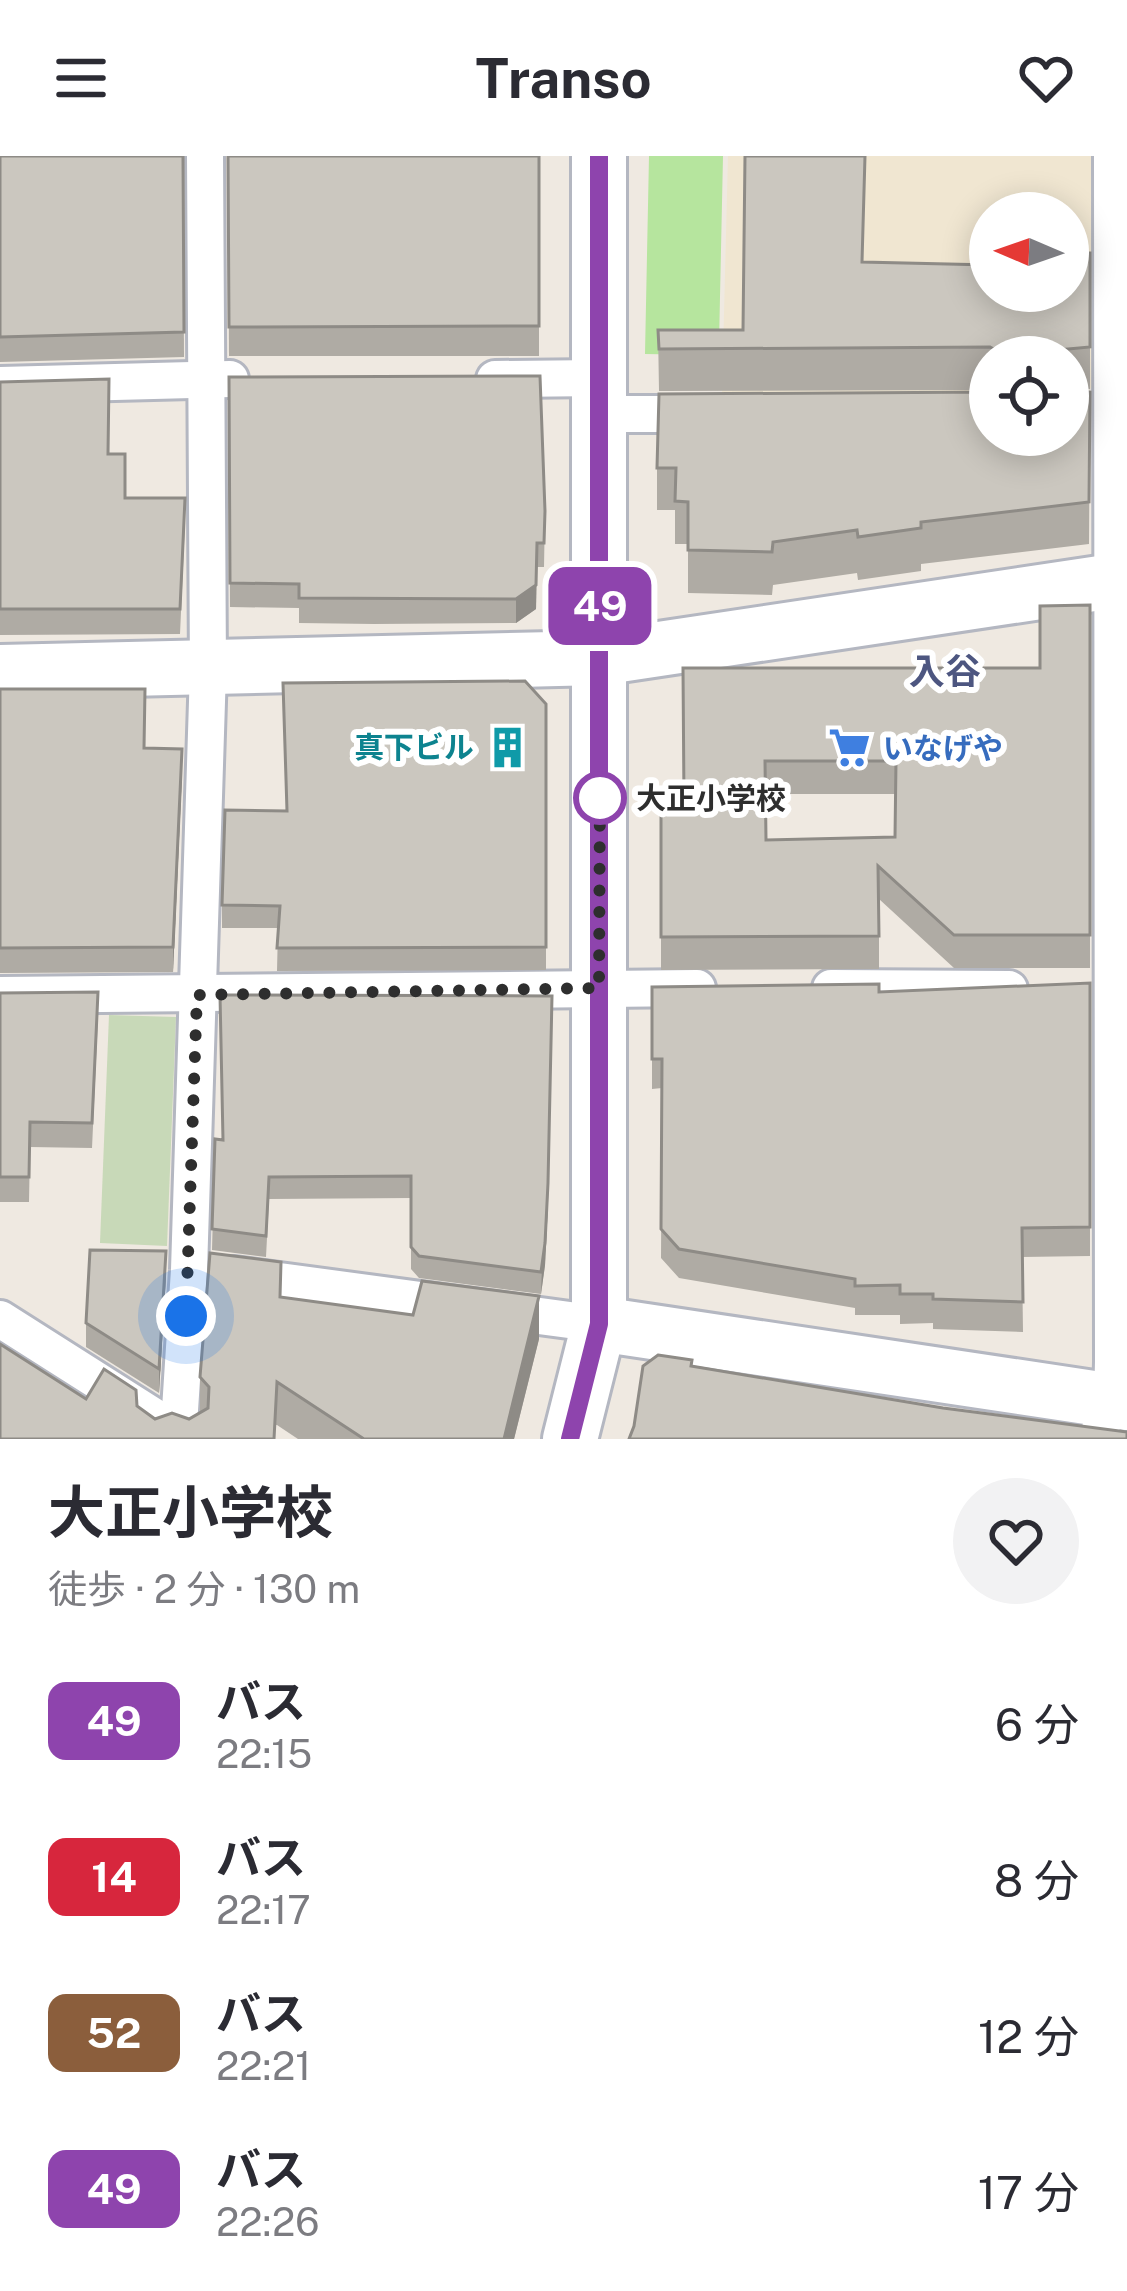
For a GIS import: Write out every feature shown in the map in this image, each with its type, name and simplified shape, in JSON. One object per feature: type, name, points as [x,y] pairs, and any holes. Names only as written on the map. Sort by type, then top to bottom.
[{"type":"street","points":[[0,1319],[171,1434],[180,1410],[189,1270],[208,670],[205,156]]},
{"type":"street","points":[[570,1439],[599,1324],[599,156]]},
{"type":"street","points":[[189,1270],[599,1324],[1112,1415],[1121,990],[1112,156]]},
{"type":"street","points":[[0,386],[274,379]]},
{"type":"street","points":[[461,379],[735,413]]},
{"type":"street","points":[[1089,412],[1112,412]]},
{"type":"street","points":[[0,673],[599,658],[1120,579]]},
{"type":"street","points":[[0,994],[728,988]]},
{"type":"street","points":[[796,988],[1121,990]]},
{"type":"shaded area","points":[[728,156],[1095,156],[1095,386],[1089,390],[1089,336],[969,336],[969,397],[722,393]]},
{"type":"green space","points":[[649,156],[723,156],[718,391],[704,355],[645,354]]},
{"type":"green space","points":[[109,1015],[176,1017],[167,1246],[100,1243]]},
{"type":"building","points":[[0,156],[183,156],[184,332],[0,337]]},
{"type":"building","points":[[228,156],[539,156],[539,326],[229,327]]},
{"type":"building","points":[[745,156],[865,156],[862,262],[969,265],[969,312],[1089,312],[1090,253],[1090,347],[1089,336],[969,336],[969,347],[659,349],[658,330],[743,330]]},
{"type":"building","points":[[540,376],[544,543],[537,543],[536,585],[516,599],[299,598],[299,584],[230,583],[229,377]]},
{"type":"building","points":[[109,379],[108,454],[125,454],[125,498],[185,498],[180,609],[0,609],[0,382]]},
{"type":"building","points":[[969,392],[969,456],[1089,456],[1090,392],[1089,502],[921,522],[921,528],[858,537],[857,530],[773,542],[772,552],[688,550],[688,502],[675,501],[676,468],[657,468],[659,394]]},
{"type":"building","points":[[1090,605],[1090,935],[954,935],[878,866],[879,936],[661,937],[661,802],[684,802],[683,668],[1040,668],[1040,606]],"holes":[[[765,761],[896,761],[895,837],[766,840]]]},
{"type":"building","points":[[525,681],[546,704],[546,947],[277,948],[280,906],[222,905],[225,810],[287,811],[283,683]]},
{"type":"building","points":[[0,689],[145,689],[144,748],[182,749],[173,947],[0,948]]},
{"type":"building","points":[[1090,983],[1090,1227],[1022,1228],[1023,1302],[933,1299],[933,1294],[900,1294],[900,1285],[855,1286],[855,1279],[679,1249],[661,1229],[662,1059],[652,1059],[652,987],[879,984],[879,992]]},
{"type":"building","points":[[98,992],[92,1123],[30,1122],[29,1177],[0,1177],[0,993]]},
{"type":"building","points":[[220,995],[552,996],[541,1272],[419,1256],[411,1247],[411,1176],[269,1177],[266,1236],[212,1229],[215,1139],[223,1140]]},
{"type":"building","points":[[90,1250],[166,1251],[159,1369],[86,1323]]},
{"type":"building","points":[[210,1253],[281,1262],[280,1297],[413,1315],[422,1281],[539,1296],[504,1439],[364,1439],[277,1382],[274,1439],[0,1439],[0,1344],[86,1399],[104,1369],[136,1390],[137,1406],[155,1419],[172,1413],[189,1419],[208,1408],[209,1387],[200,1377]]},
{"type":"building","points":[[658,1355],[692,1360],[691,1366],[943,1408],[1127,1432],[1127,1439],[629,1439],[643,1366]]},
{"type":"bus line","name":"49","points":[[570,1439],[599,1324],[599,156]]},
{"type":"place","name":"真下ビル","points":[[508,747]]},
{"type":"place","name":"いなげや","points":[[849,748]]},
{"type":"place","name":"大正小学校","points":[[600,798]]},
{"type":"district","name":"入谷","points":[[945,671]]},
{"type":"route","points":[[186,1316],[197,995],[599,988],[600,778],[600,798]]}]
